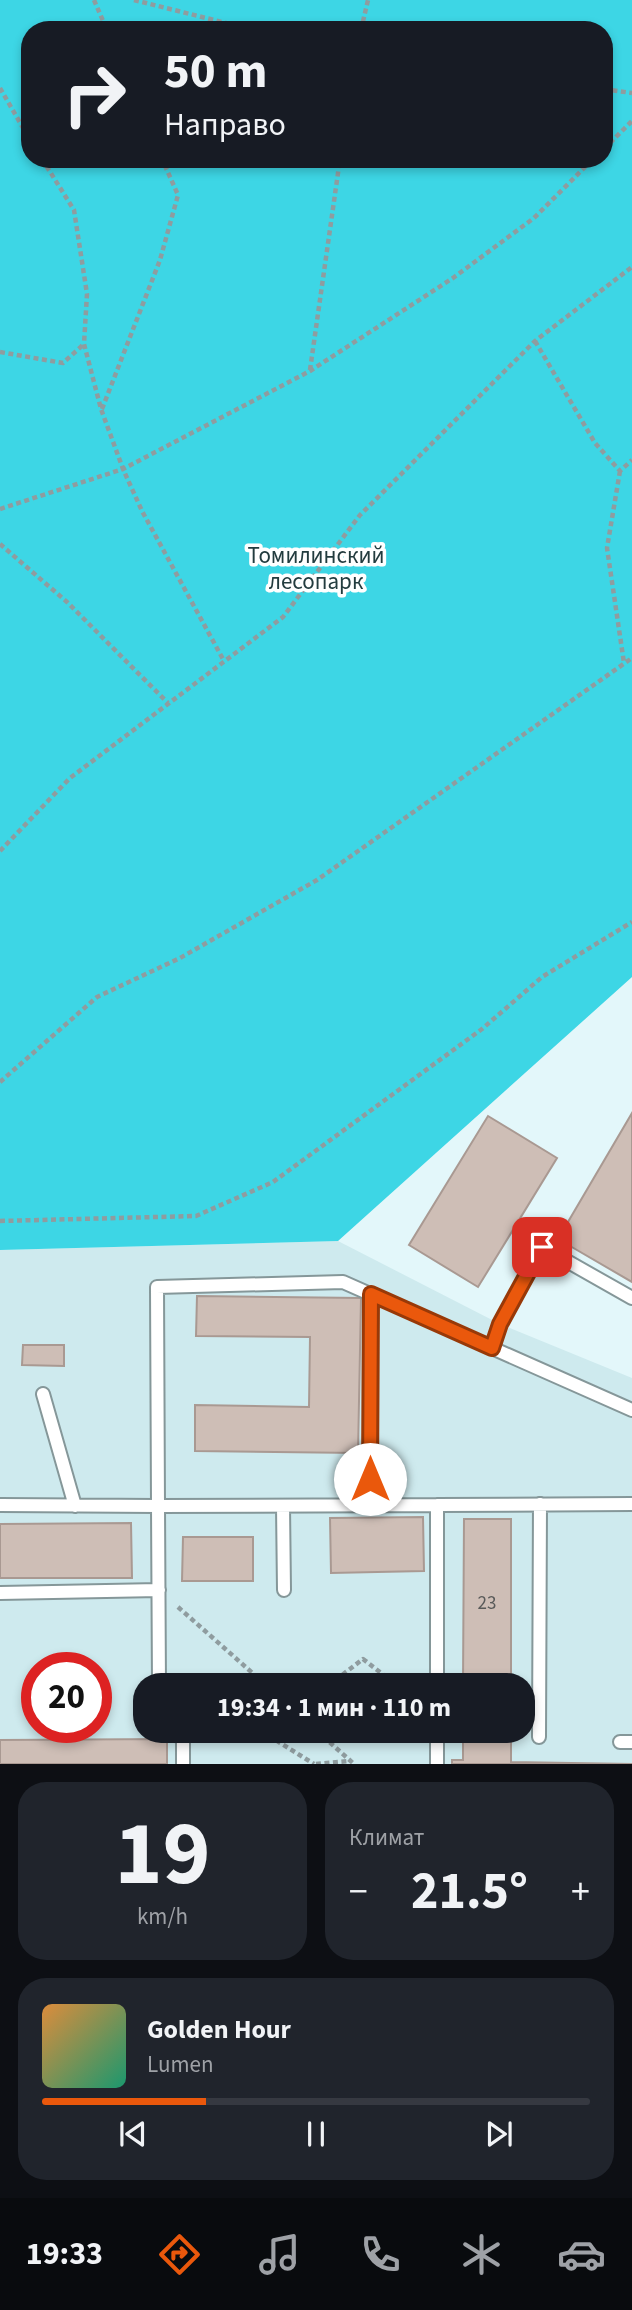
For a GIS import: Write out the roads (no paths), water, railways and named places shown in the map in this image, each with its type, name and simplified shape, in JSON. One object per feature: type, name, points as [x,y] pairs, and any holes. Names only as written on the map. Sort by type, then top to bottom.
[{"type":"lane","points":[[492,1348],[500,1324],[542,1247],[632,1298]]},
{"type":"lane","points":[[159,1673],[157,1287],[343,1282],[632,1410]]},
{"type":"lane","points":[[370,1505],[371,1294]]},
{"type":"lane","points":[[43,1394],[75,1506]]},
{"type":"lane","points":[[436,1673],[437,1504]]},
{"type":"lane","points":[[539,1737],[540,1504]]},
{"type":"lane","points":[[0,1505],[632,1504]]},
{"type":"lane","points":[[283,1506],[284,1590]]},
{"type":"lane","points":[[0,1593],[159,1590]]},
{"type":"lane","points":[[183,1743],[183,1764]]},
{"type":"lane","points":[[437,1743],[437,1764]]},
{"type":"park label","name":"Томилинский лесопарк","points":[[316,568]]}]
